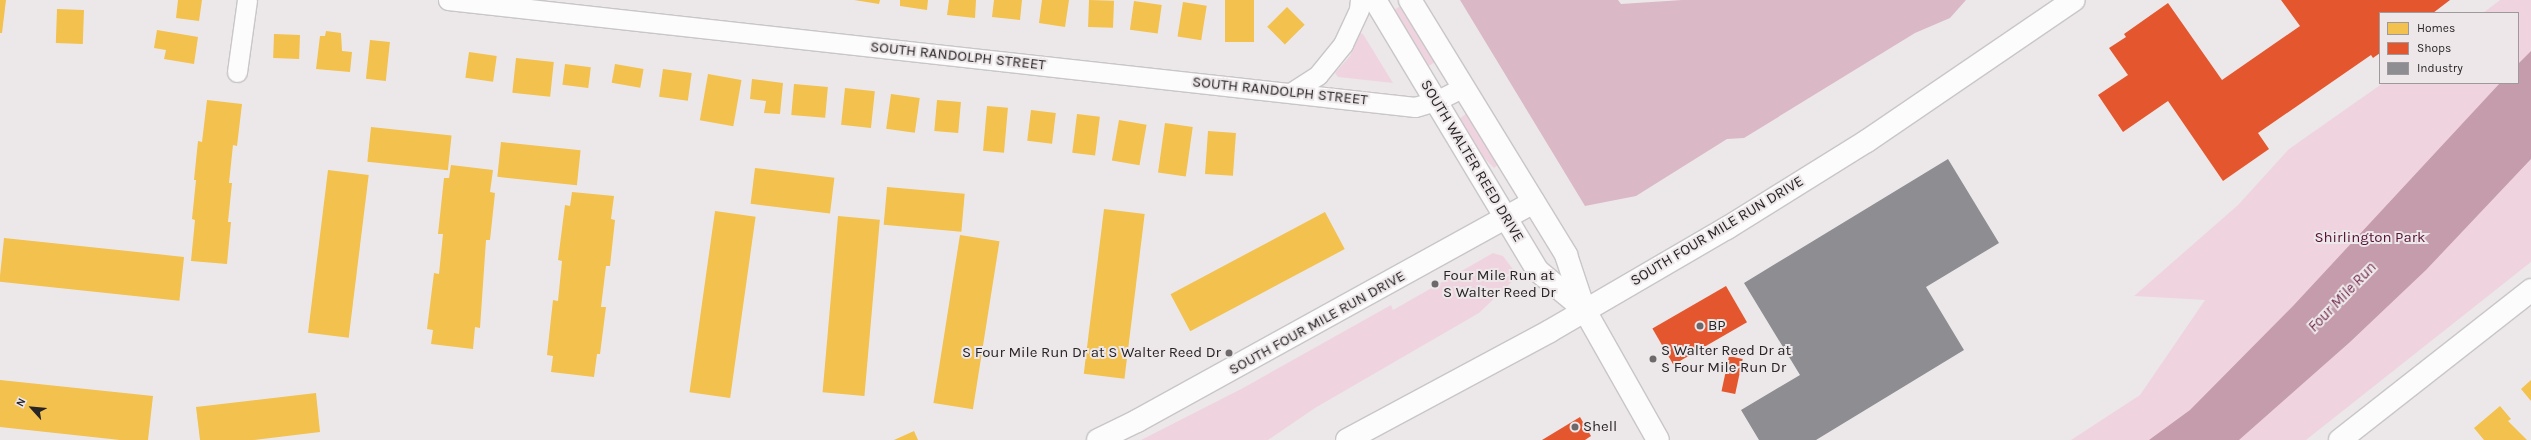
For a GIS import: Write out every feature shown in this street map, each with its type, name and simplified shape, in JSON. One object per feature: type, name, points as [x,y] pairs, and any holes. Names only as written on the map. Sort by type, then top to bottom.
[{"type":"main road","name":"SOUTH WALTER REED DRIVE","points":[[1375,0],[1538,271],[1584,309]]},
{"type":"main road","name":"SOUTH WALTER REED DRIVE","points":[[1410,0],[1566,255],[1584,309],[1658,440]]},
{"type":"main road","name":"SOUTH FOUR MILE RUN DRIVE","points":[[1347,440],[1550,331],[1584,309],[1727,228],[1868,141],[2074,0]]},
{"type":"main road","name":"SOUTH FOUR MILE RUN DRIVE","points":[[1098,440],[1144,418],[1506,219],[1534,202]]},
{"type":"main road","points":[[2340,440],[2531,290]]},
{"type":"street","points":[[237,72],[247,0]]},
{"type":"street","name":"SOUTH RANDOLPH STREET","points":[[448,0],[1292,92],[1415,107],[1436,101],[1463,87]]},
{"type":"street","points":[[1292,92],[1318,75],[1344,44],[1359,9],[1360,0]]},
{"type":"green space","name":"Shirlington Park","points":[[2500,0],[2531,0],[2531,262],[2306,440],[2071,440],[2140,395],[2205,300],[2134,296],[2238,205],[2289,149],[2382,84],[2519,84],[2519,12],[2484,12]]},
{"type":"green space","points":[[1402,5],[1436,62],[1427,67],[1393,10]]},
{"type":"green space","points":[[1360,33],[1363,34],[1393,83],[1338,77],[1335,73],[1350,56]]},
{"type":"green space","points":[[1467,113],[1499,164],[1494,168],[1483,157],[1459,119]]},
{"type":"green space","points":[[1493,253],[1503,256],[1518,276],[1479,313],[1315,408],[1268,440],[1141,440],[1243,388],[1391,305],[1393,310]]},
{"type":"shaded area","points":[[1460,0],[1618,0],[1621,4],[1682,0],[1966,0],[1950,18],[1915,33],[1744,138],[1727,139],[1636,196],[1585,206]]},
{"type":"water","name":"Four Mile Run","points":[[2531,51],[2531,159],[2426,270],[2350,342],[2239,440],[2149,440],[2190,410],[2293,306],[2499,84],[2519,84],[2519,63]]},
{"type":"building: Homes","points":[[0,0],[6,0],[2,33],[0,33]]},
{"type":"building: Homes","points":[[178,0],[202,0],[199,21],[176,18]]},
{"type":"building: Homes","points":[[854,0],[880,0],[879,4]]},
{"type":"building: Homes","points":[[900,0],[928,0],[927,10],[900,6]]},
{"type":"building: Homes","points":[[949,0],[976,0],[975,18],[947,15]]},
{"type":"building: Homes","points":[[994,0],[1022,0],[1020,20],[992,17]]},
{"type":"building: Homes","points":[[1042,0],[1069,0],[1065,27],[1039,23]]},
{"type":"building: Homes","points":[[1089,0],[1114,1],[1113,28],[1088,27]]},
{"type":"building: Homes","points":[[1225,0],[1254,0],[1254,42],[1225,42]]},
{"type":"building: Homes","points":[[1134,1],[1162,5],[1158,34],[1130,30]]},
{"type":"building: Homes","points":[[1183,2],[1207,6],[1201,40],[1178,37]]},
{"type":"building: Homes","points":[[1287,7],[1305,25],[1285,44],[1267,27]]},
{"type":"building: Homes","points":[[57,9],[84,10],[83,44],[56,43]]},
{"type":"building: Homes","points":[[157,30],[198,37],[194,64],[164,59],[166,50],[154,48]]},
{"type":"building: Homes","points":[[326,31],[341,33],[342,51],[352,52],[350,72],[316,69],[320,36],[325,36]]},
{"type":"building: Homes","points":[[274,34],[300,35],[299,59],[273,58]]},
{"type":"building: Homes","points":[[370,40],[390,42],[386,81],[366,79]]},
{"type":"building: Homes","points":[[469,52],[497,56],[493,82],[465,78]]},
{"type":"building: Homes","points":[[516,58],[554,62],[550,97],[512,93]]},
{"type":"building: Homes","points":[[565,64],[591,67],[588,88],[562,85]]},
{"type":"building: Homes","points":[[615,64],[644,69],[640,88],[612,83]]},
{"type":"building: Homes","points":[[663,69],[692,73],[688,101],[659,97]]},
{"type":"building: Homes","points":[[708,74],[741,80],[733,126],[700,120]]},
{"type":"building: Homes","points":[[752,79],[783,83],[780,114],[764,113],[766,101],[750,99]]},
{"type":"building: Homes","points":[[794,84],[828,87],[825,118],[791,115]]},
{"type":"building: Homes","points":[[845,88],[875,91],[871,128],[841,125]]},
{"type":"building: Homes","points":[[891,94],[920,98],[915,133],[886,129]]},
{"type":"building: Homes","points":[[207,100],[242,104],[237,146],[233,145],[229,183],[232,183],[228,222],[231,222],[227,264],[191,261],[195,220],[192,219],[196,180],[194,180],[198,141],[202,142]]},
{"type":"building: Homes","points":[[937,100],[961,102],[958,133],[934,131]]},
{"type":"building: Homes","points":[[987,106],[1008,108],[1004,153],[983,151]]},
{"type":"building: Homes","points":[[1031,110],[1056,113],[1052,144],[1027,141]]},
{"type":"building: Homes","points":[[1077,114],[1100,117],[1095,156],[1072,153]]},
{"type":"building: Homes","points":[[1119,120],[1147,125],[1139,165],[1112,160]]},
{"type":"building: Homes","points":[[1165,123],[1193,127],[1186,176],[1158,173]]},
{"type":"building: Homes","points":[[371,127],[452,135],[448,170],[367,162]]},
{"type":"building: Homes","points":[[1208,131],[1236,133],[1233,176],[1205,174]]},
{"type":"building: Homes","points":[[501,142],[581,150],[577,185],[497,177]]},
{"type":"building: Homes","points":[[451,165],[493,170],[490,192],[495,193],[490,240],[486,240],[480,328],[475,327],[473,349],[431,344],[433,330],[427,329],[434,273],[439,274],[443,234],[438,234],[444,178],[449,178]]},
{"type":"building: Homes","points":[[755,168],[834,178],[830,213],[751,204]]},
{"type":"building: Homes","points":[[328,170],[369,175],[349,338],[308,333]]},
{"type":"building: Homes","points":[[887,187],[965,194],[961,232],[884,225]]},
{"type":"building: Homes","points":[[572,192],[614,196],[611,219],[615,220],[610,266],[606,266],[601,307],[606,307],[600,354],[597,354],[594,377],[551,372],[553,356],[547,355],[553,300],[558,301],[562,261],[558,260],[565,205],[570,206]]},
{"type":"building: Homes","points":[[1104,209],[1145,214],[1124,379],[1084,374]]},
{"type":"building: Homes","points":[[715,211],[756,217],[730,398],[690,392]]},
{"type":"building: Homes","points":[[1325,212],[1345,249],[1190,331],[1170,294]]},
{"type":"building: Homes","points":[[838,216],[880,220],[864,396],[823,392]]},
{"type":"building: Homes","points":[[960,235],[1000,241],[973,409],[933,403]]},
{"type":"building: Homes","points":[[4,238],[184,257],[179,301],[0,282]]},
{"type":"building: Homes","points":[[0,380],[153,396],[148,440],[120,440],[0,427]]},
{"type":"building: Homes","points":[[2531,380],[2531,401],[2521,389]]},
{"type":"building: Homes","points":[[316,393],[320,432],[253,440],[200,440],[196,407]]},
{"type":"building: Homes","points":[[2500,406],[2511,419],[2508,421],[2527,440],[2484,440],[2474,428]]},
{"type":"building: Homes","points":[[914,431],[918,440],[894,440]]},
{"type":"building: Shops","points":[[2281,0],[2450,0],[2434,12],[2379,12],[2379,54],[2373,58],[2371,55],[2258,133],[2269,149],[2223,181],[2168,101],[2123,132],[2098,95],[2128,75],[2109,48],[2126,37],[2124,34],[2168,3],[2222,80],[2300,26]]},
{"type":"building: Shops","name":"BP","points":[[1726,286],[1747,322],[1673,365],[1652,328]]},
{"type":"building: Shops","points":[[1729,356],[1743,359],[1735,394],[1722,391]]},
{"type":"building: Shops","name":"Shell","points":[[1580,417],[1591,436],[1585,440],[1542,440]]},
{"type":"building: Industry","points":[[1948,159],[1999,243],[1926,287],[1964,350],[1816,440],[1759,440],[1741,410],[1800,375],[1744,283]]},
{"type":"place","name":"Four Mile Run at S Walter Reed Dr","points":[[1435,284]]},
{"type":"place","name":"BP","points":[[1700,326]]},
{"type":"place","name":"S Four Mile Run Dr at S Walter Reed Dr","points":[[1229,353]]},
{"type":"place","name":"S Walter Reed Dr at S Four Mile Run Dr","points":[[1653,359]]},
{"type":"place","name":"Shell","points":[[1575,427]]}]
